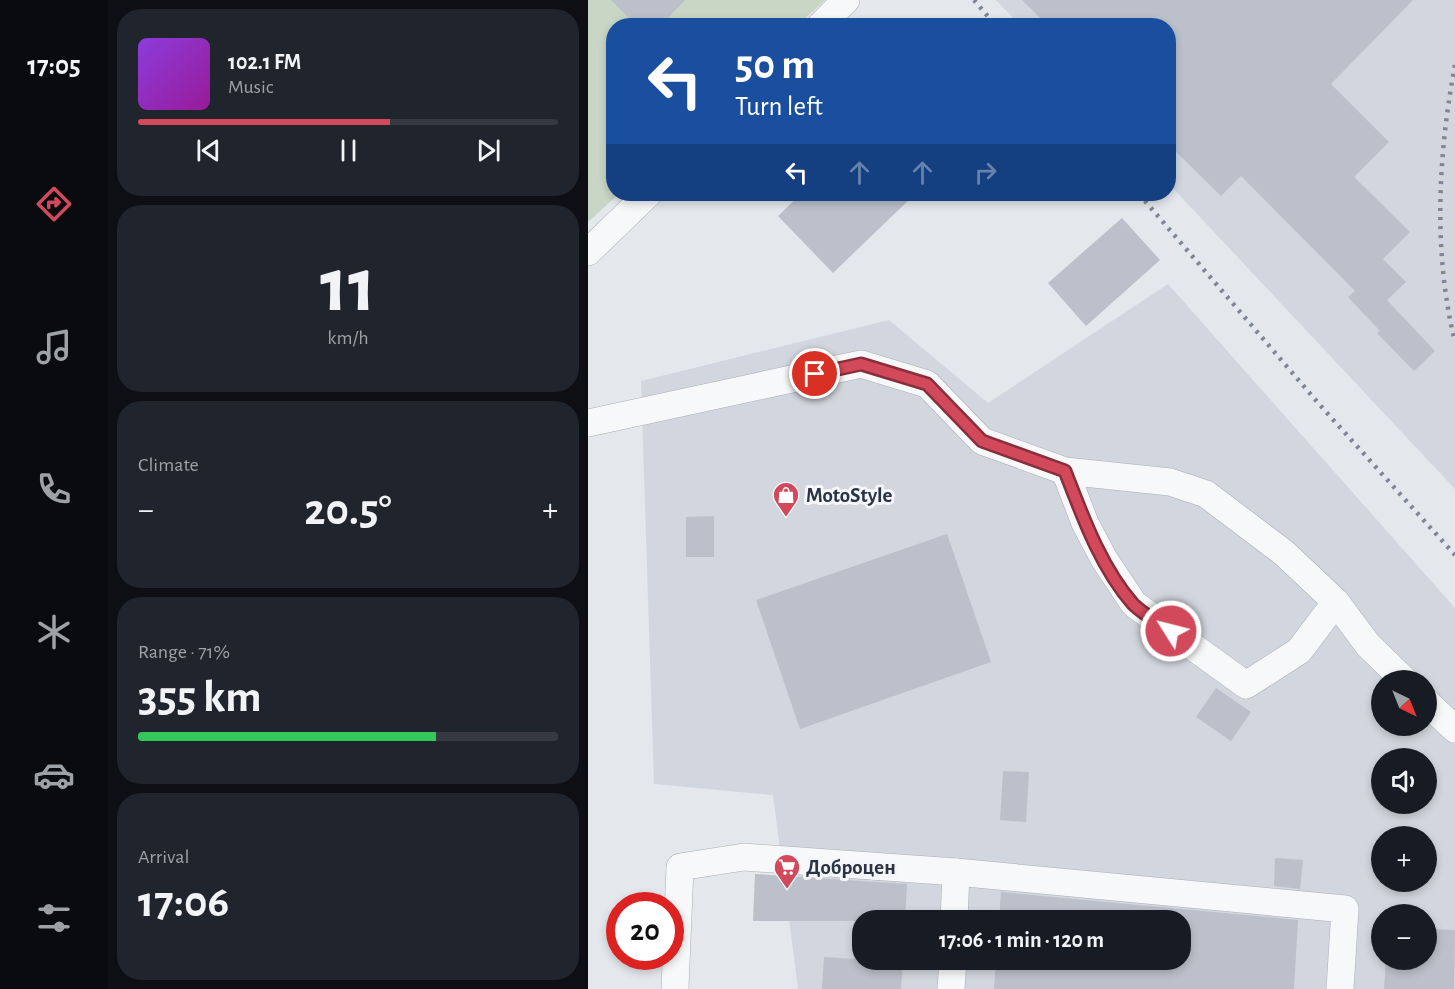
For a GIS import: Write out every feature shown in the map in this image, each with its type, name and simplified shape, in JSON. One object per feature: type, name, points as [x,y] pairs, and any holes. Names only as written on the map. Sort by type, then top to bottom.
[{"type":"lane","points":[[828,18],[846,0]]},
{"type":"lane","points":[[588,252],[641,201]]},
{"type":"lane","points":[[588,423],[861,364],[927,384],[982,441],[1065,471],[1170,482],[1206,494],[1284,553],[1336,602],[1368,645],[1394,670]]},
{"type":"lane","points":[[1065,471],[1085,523],[1104,559],[1134,604],[1246,685],[1299,651],[1336,602]]},
{"type":"lane","points":[[1437,712],[1455,729]]},
{"type":"lane","points":[[675,989],[680,867],[744,857],[956,872],[1345,909],[1340,989]]},
{"type":"lane","points":[[954,910],[956,872]]},
{"type":"lane","points":[[951,989],[952,970]]},
{"type":"shaded area","points":[[996,0],[1455,0],[1455,489],[1176,191],[1176,18],[1013,18]]},
{"type":"shaded area","points":[[1168,284],[1455,608],[1455,989],[798,989],[773,795],[654,784],[641,381],[889,320],[988,403]]},
{"type":"green space","points":[[588,0],[825,0],[806,18],[606,18],[606,201],[611,201],[588,222]]},
{"type":"building","points":[[611,0],[685,0],[668,18],[629,18]]},
{"type":"building","points":[[1022,0],[1413,0],[1331,84],[1389,142],[1354,177],[1410,232],[1383,259],[1406,282],[1387,300],[1435,351],[1414,371],[1377,333],[1380,331],[1348,297],[1355,291],[1241,176],[1221,196],[1176,152],[1176,18],[1040,18]]},
{"type":"building","points":[[794,201],[908,201],[833,273],[778,216]]},
{"type":"building","points":[[1122,218],[1160,260],[1086,326],[1048,283]]},
{"type":"building","points":[[714,516],[714,557],[686,557],[686,517]]},
{"type":"building","points":[[947,534],[991,662],[800,729],[756,600]]},
{"type":"building","points":[[1216,688],[1251,712],[1231,741],[1196,717]]},
{"type":"building","points":[[1003,771],[1029,772],[1026,822],[1000,820]]},
{"type":"building","points":[[1275,858],[1303,860],[1300,889],[1274,886]]},
{"type":"building","points":[[755,874],[907,884],[906,910],[852,910],[852,921],[753,921]]},
{"type":"building","points":[[1001,892],[1298,920],[1294,989],[994,989],[995,970],[1191,970],[1191,910],[1000,910]]},
{"type":"building","points":[[1437,929],[1455,930],[1454,989],[1384,989],[1385,970],[1437,970]]},
{"type":"building","points":[[824,957],[852,959],[852,970],[902,970],[901,989],[822,989]]},
{"type":"railway","points":[[974,0],[989,18]]},
{"type":"railway","points":[[1455,65],[1445,134],[1440,204],[1443,274],[1455,342]]},
{"type":"railway","points":[[1145,201],[1319,404],[1455,555]]},
{"type":"place","name":"MotoStyle","points":[[786,518]]},
{"type":"place","name":"Доброцен","points":[[787,890]]},
{"type":"route","points":[[815,374],[861,364],[927,384],[982,441],[1065,471],[1085,523],[1104,559],[1134,604],[1171,631]]}]
